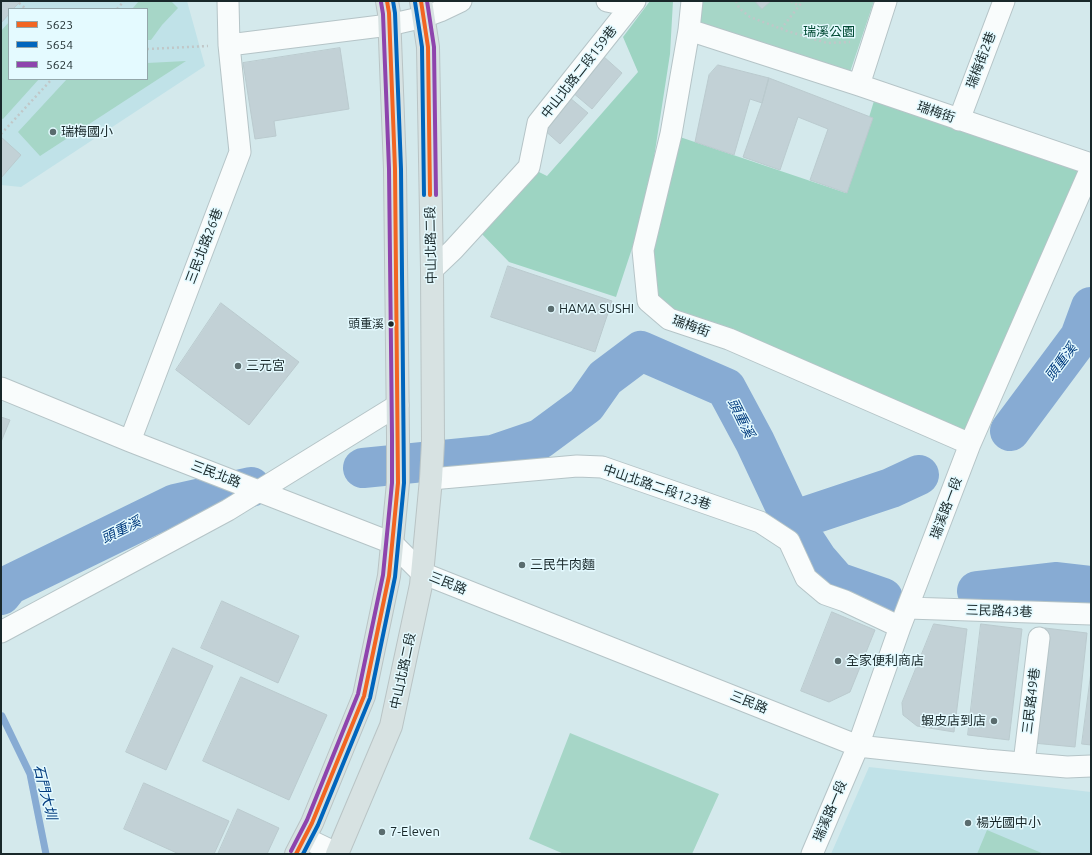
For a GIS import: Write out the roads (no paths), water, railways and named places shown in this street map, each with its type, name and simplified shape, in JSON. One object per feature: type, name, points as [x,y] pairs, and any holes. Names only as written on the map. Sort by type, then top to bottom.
[{"type":"main road","points":[[300,846],[312,823],[364,696],[389,576],[398,483],[398,405],[395,169],[387,1]]},
{"type":"main road","name":"中山北路二段","points":[[338,854],[391,726],[421,585],[432,479],[432,270],[428,47],[422,9]]},
{"type":"street","name":"三民北路26巷","points":[[130,440],[240,152],[229,45],[228,1]]},
{"type":"street","points":[[229,45],[389,25],[422,9],[440,11],[461,1]]},
{"type":"street","points":[[607,1],[633,3]]},
{"type":"street","name":"瑞梅街","points":[[692,1],[689,30],[671,134],[643,250],[648,301],[669,319],[729,339],[970,444]]},
{"type":"street","points":[[859,85],[886,1]]},
{"type":"street","name":"瑞梅街2巷","points":[[959,120],[1004,1]]},
{"type":"street","name":"中山北路二段159巷","points":[[432,270],[453,250],[529,167],[538,124],[633,3]]},
{"type":"street","name":"瑞梅街","points":[[689,30],[859,85],[1091,164]]},
{"type":"street","name":"瑞溪路一段","points":[[812,854],[858,746],[904,617],[970,444],[1091,168]]},
{"type":"street","name":"三民北路","points":[[1,388],[392,543],[422,573]]},
{"type":"street","points":[[1,632],[228,510],[398,405]]},
{"type":"street","name":"中山北路二段123巷","points":[[432,479],[577,466],[602,467],[760,522],[789,541],[806,578],[825,594],[904,617]]},
{"type":"street","name":"三民路","points":[[422,573],[858,746],[986,760],[1068,767],[1091,766]]},
{"type":"street","name":"三民路43巷","points":[[904,617],[1091,614]]},
{"type":"street","name":"三民路49巷","points":[[1024,763],[1038,638]]},
{"type":"street","points":[[300,846],[338,854]]},
{"type":"waterway","name":"頭重溪","points":[[1010,431],[1080,337],[1091,307]]},
{"type":"waterway","name":"頭重溪","points":[[363,468],[493,455],[540,439],[586,405],[605,378],[641,351],[726,388],[755,442],[792,521],[817,559],[837,582],[883,598]]},
{"type":"waterway","name":"頭重溪","points":[[792,521],[891,488],[919,475]]},
{"type":"waterway","name":"頭重溪","points":[[1,595],[9,585],[175,504],[251,487]]},
{"type":"waterway","points":[[977,591],[1055,582],[1091,586]]},
{"type":"waterway","name":"石門大圳","points":[[2,716],[30,774],[46,854]]},
{"type":"place","name":"瑞梅國小","points":[[53,132]]},
{"type":"place","name":"HAMA SUSHI","points":[[551,309]]},
{"type":"place","name":"頭重溪","points":[[391,324]]},
{"type":"place","name":"三元宮","points":[[238,366]]},
{"type":"place","name":"三民牛肉麵","points":[[522,565]]},
{"type":"place","name":"全家便利商店","points":[[838,661]]},
{"type":"place","name":"蝦皮店到店","points":[[994,721]]},
{"type":"place","name":"楊光國中小","points":[[968,823]]},
{"type":"place","name":"7-Eleven","points":[[382,832]]},
{"type":"park label","name":"瑞溪公園","points":[[829,32]]}]
